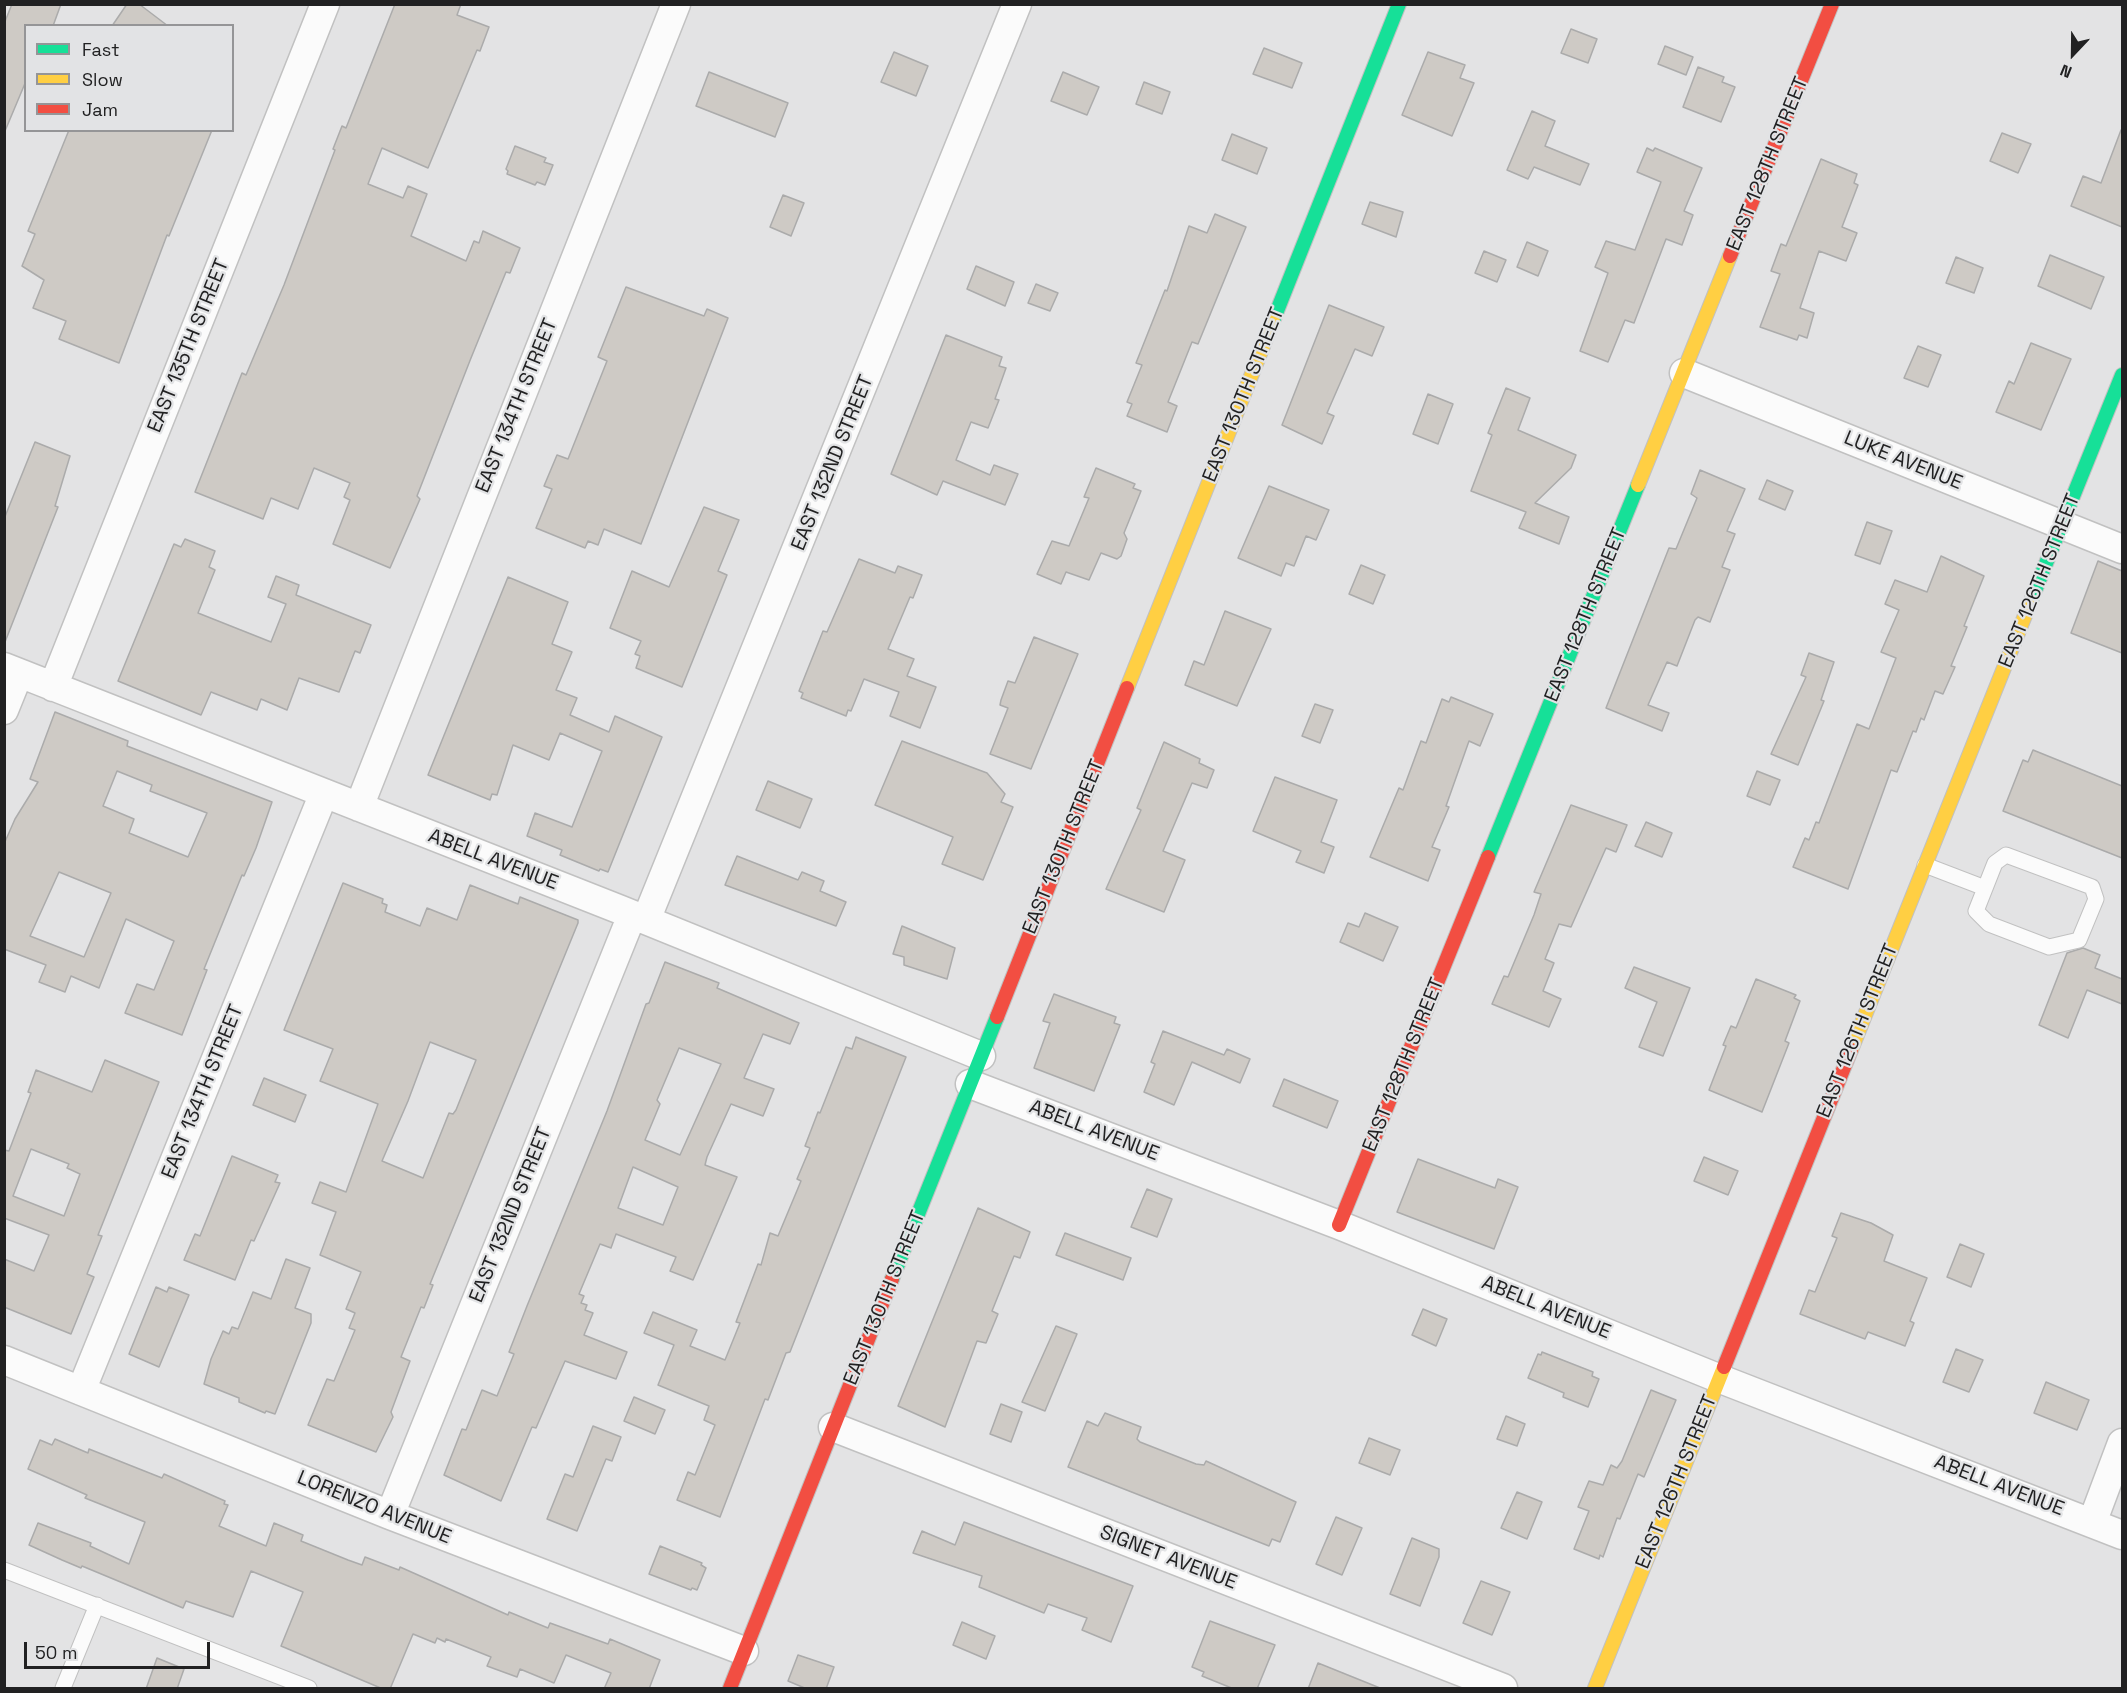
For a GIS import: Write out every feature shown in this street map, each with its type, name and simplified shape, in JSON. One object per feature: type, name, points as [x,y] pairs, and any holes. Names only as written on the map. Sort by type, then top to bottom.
[{"type":"street","name":"EAST 135TH STREET","points":[[54,687],[325,4]]},
{"type":"street","name":"EAST 134TH STREET","points":[[359,807],[676,4]]},
{"type":"street","name":"EAST 132ND STREET","points":[[390,1515],[1017,4]]},
{"type":"street","name":"EAST 130TH STREET","points":[[730,1689],[1399,4]]},
{"type":"street","name":"EAST 128TH STREET","points":[[1339,1225],[1832,4]]},
{"type":"street","name":"LUKE AVENUE","points":[[1683,373],[2122,549]]},
{"type":"street","name":"EAST 126TH STREET","points":[[1595,1689],[2122,375]]},
{"type":"street","name":"ABELL AVENUE","points":[[12,670],[639,917],[981,1056]]},
{"type":"street","points":[[4,710],[12,670]]},
{"type":"street","name":"EAST 134TH STREET","points":[[81,1391],[324,793]]},
{"type":"street","name":"ABELL AVENUE","points":[[970,1084],[1339,1225],[1718,1378],[2122,1535]]},
{"type":"street","name":"LORENZO AVENUE","points":[[4,1360],[390,1515],[744,1651]]},
{"type":"street","name":"SIGNET AVENUE","points":[[833,1427],[1503,1689]]},
{"type":"street","points":[[2091,1523],[2122,1443]]},
{"type":"lane","points":[[2006,855],[2091,887],[2096,899],[2079,940],[2049,947],[1989,924],[1976,911],[1985,888],[1995,863],[2006,855]]},
{"type":"lane","points":[[1925,865],[1985,888]]},
{"type":"lane","points":[[4,1570],[309,1689]]},
{"type":"lane","points":[[63,1689],[97,1605]]},
{"type":"building","points":[[12,4],[61,4],[54,24],[24,24],[24,86],[5,131],[4,24]]},
{"type":"building","points":[[127,4],[139,4],[165,24],[113,24]]},
{"type":"building","points":[[395,4],[461,4],[457,15],[489,27],[480,51],[477,50],[428,168],[382,148],[368,184],[403,198],[408,186],[427,194],[411,236],[466,261],[474,241],[479,243],[483,231],[520,248],[510,273],[506,272],[471,358],[417,496],[420,499],[390,568],[333,544],[350,500],[344,497],[350,483],[314,468],[298,509],[271,498],[263,519],[195,492],[242,373],[246,375],[284,285],[342,126],[346,128]]},
{"type":"building","points":[[1571,29],[1597,39],[1588,63],[1561,53]]},
{"type":"building","points":[[1665,46],[1693,57],[1686,75],[1658,64]]},
{"type":"building","points":[[1264,48],[1302,63],[1292,88],[1253,74]]},
{"type":"building","points":[[894,52],[928,66],[916,96],[881,82]]},
{"type":"building","points":[[1428,52],[1465,65],[1460,78],[1474,83],[1452,136],[1402,115]]},
{"type":"building","points":[[1698,67],[1724,77],[1722,82],[1735,87],[1721,122],[1683,107]]},
{"type":"building","points":[[709,72],[788,103],[775,137],[696,106]]},
{"type":"building","points":[[1063,72],[1099,87],[1087,115],[1051,101]]},
{"type":"building","points":[[1144,82],[1170,92],[1162,114],[1136,104]]},
{"type":"building","points":[[1532,111],[1555,121],[1545,146],[1589,164],[1580,185],[1534,167],[1528,179],[1507,170]]},
{"type":"building","points":[[2121,130],[2122,227],[2071,206],[2083,176],[2101,183]]},
{"type":"building","points":[[68,132],[211,132],[169,236],[167,235],[119,363],[59,339],[66,321],[33,308],[44,280],[22,266],[35,234],[28,231]]},
{"type":"building","points":[[2002,133],[2031,144],[2018,173],[1990,161]]},
{"type":"building","points":[[1232,134],[1267,148],[1257,174],[1222,160]]},
{"type":"building","points":[[515,146],[546,158],[544,162],[553,165],[545,185],[537,182],[535,185],[507,174],[506,169]]},
{"type":"building","points":[[1647,148],[1653,151],[1655,148],[1702,168],[1684,211],[1693,215],[1682,245],[1666,239],[1634,323],[1625,320],[1608,362],[1580,351],[1608,273],[1595,267],[1606,241],[1635,250],[1661,182],[1637,172]]},
{"type":"building","points":[[1821,159],[1857,174],[1854,183],[1858,185],[1842,227],[1857,233],[1846,261],[1819,251],[1800,308],[1814,313],[1807,338],[1799,335],[1797,340],[1760,327],[1780,274],[1771,271],[1781,244],[1786,246]]},
{"type":"building","points":[[783,195],[804,203],[791,236],[770,227]]},
{"type":"building","points":[[1370,202],[1403,212],[1396,237],[1362,224]]},
{"type":"building","points":[[1215,214],[1246,227],[1198,344],[1192,342],[1168,402],[1177,406],[1167,432],[1127,416],[1132,404],[1127,402],[1142,365],[1136,363],[1165,290],[1167,291],[1189,226],[1207,233]]},
{"type":"building","points":[[1527,242],[1548,251],[1538,276],[1517,267]]},
{"type":"building","points":[[1484,251],[1506,260],[1497,282],[1475,273]]},
{"type":"building","points":[[2050,255],[2104,277],[2091,309],[2038,286]]},
{"type":"building","points":[[1956,257],[1983,268],[1974,293],[1946,283]]},
{"type":"building","points":[[976,266],[1014,282],[1005,306],[967,289]]},
{"type":"building","points":[[1036,284],[1058,293],[1050,311],[1028,303]]},
{"type":"building","points":[[626,287],[704,316],[707,309],[728,318],[641,544],[604,529],[598,545],[588,541],[585,548],[536,528],[552,489],[544,486],[557,455],[568,459],[607,361],[598,357]]},
{"type":"building","points":[[1329,305],[1384,327],[1372,356],[1355,349],[1327,413],[1334,416],[1322,444],[1282,425]]},
{"type":"building","points":[[946,335],[1002,357],[999,366],[1006,368],[995,399],[999,400],[988,428],[971,422],[956,460],[990,475],[994,465],[1018,474],[1005,505],[943,481],[937,495],[891,474]]},
{"type":"building","points":[[2031,343],[2071,359],[2041,430],[1996,412],[2009,381],[2014,384]]},
{"type":"building","points":[[1918,346],[1941,355],[1928,387],[1904,378]]},
{"type":"building","points":[[1506,388],[1530,398],[1518,430],[1576,455],[1571,468],[1535,503],[1569,517],[1559,544],[1519,528],[1526,512],[1471,491],[1492,435],[1488,433]]},
{"type":"building","points":[[1428,394],[1453,404],[1438,444],[1413,434]]},
{"type":"building","points":[[35,442],[70,456],[55,506],[58,507],[5,642],[4,519]]},
{"type":"building","points":[[1096,468],[1135,484],[1133,488],[1141,491],[1124,533],[1127,539],[1121,556],[1117,559],[1101,553],[1089,580],[1066,572],[1061,584],[1037,574],[1052,541],[1069,546],[1089,498],[1084,497]]},
{"type":"building","points":[[1700,470],[1745,489],[1727,531],[1735,534],[1722,567],[1730,570],[1710,622],[1698,617],[1695,620],[1677,666],[1667,662],[1648,705],[1669,713],[1662,731],[1606,708],[1669,548],[1676,549],[1697,498],[1691,494]]},
{"type":"building","points":[[1767,480],[1793,491],[1785,510],[1759,499]]},
{"type":"building","points":[[1269,486],[1329,510],[1316,540],[1306,536],[1294,566],[1286,563],[1281,576],[1238,558]]},
{"type":"building","points":[[704,507],[739,520],[718,571],[727,575],[682,687],[636,668],[640,656],[635,654],[641,641],[610,628],[632,571],[669,587]]},
{"type":"building","points":[[1867,522],[1892,531],[1880,564],[1855,555]]},
{"type":"building","points":[[185,539],[215,551],[209,567],[215,570],[198,613],[271,642],[286,604],[268,597],[276,576],[299,585],[296,595],[371,625],[360,653],[355,651],[339,692],[299,678],[287,710],[261,699],[257,710],[211,692],[201,715],[118,681],[174,544],[181,547]]},
{"type":"building","points":[[1941,556],[1984,576],[1951,666],[1955,667],[1943,694],[1935,691],[1924,720],[1921,718],[1916,732],[1913,731],[1897,772],[1891,770],[1848,889],[1793,867],[1805,838],[1809,840],[1816,822],[1819,823],[1857,724],[1869,729],[1896,658],[1881,652],[1899,610],[1885,604],[1895,580],[1927,592]]},
{"type":"building","points":[[859,559],[895,573],[898,566],[922,575],[888,649],[914,659],[907,676],[936,687],[920,728],[890,716],[899,692],[864,679],[851,711],[848,710],[846,716],[801,698],[803,693],[799,691],[823,631],[827,632]]},
{"type":"building","points":[[2098,561],[2122,571],[2122,653],[2071,633]]},
{"type":"building","points":[[1361,565],[1385,575],[1373,604],[1349,594]]},
{"type":"building","points":[[508,577],[568,602],[552,644],[572,652],[556,690],[577,698],[570,715],[609,732],[615,716],[662,737],[608,872],[600,869],[599,871],[560,855],[562,850],[527,836],[535,813],[572,827],[602,751],[560,733],[549,760],[513,745],[497,795],[492,794],[490,800],[428,775]]},
{"type":"building","points":[[1225,611],[1271,629],[1237,706],[1185,685],[1194,661],[1204,665]]},
{"type":"building","points":[[1034,637],[1078,654],[1031,769],[990,754],[1008,708],[1000,705],[1008,681],[1015,683]]},
{"type":"building","points":[[1809,653],[1834,662],[1821,700],[1824,701],[1798,765],[1771,754],[1806,677],[1801,675]]},
{"type":"building","points":[[1451,697],[1493,714],[1480,746],[1469,741],[1446,806],[1449,807],[1432,847],[1440,850],[1428,881],[1370,857],[1399,788],[1403,790],[1421,741],[1426,743],[1442,699],[1449,702]]},
{"type":"building","points":[[1315,704],[1333,710],[1320,743],[1302,736]]},
{"type":"building","points":[[55,712],[128,741],[127,746],[272,802],[256,848],[244,876],[242,875],[204,969],[207,970],[182,1035],[125,1013],[137,984],[154,990],[174,941],[126,919],[99,988],[71,976],[65,992],[39,982],[46,965],[4,949],[4,844],[15,819],[38,782],[30,779]],"holes":[[[117,771],[152,785],[150,791],[207,813],[188,857],[129,833],[134,819],[103,806]],[[59,872],[111,893],[84,957],[30,936]]]},
{"type":"building","points":[[902,741],[987,773],[1005,794],[1001,802],[1013,807],[983,880],[942,864],[953,837],[875,805]]},
{"type":"building","points":[[1164,742],[1200,759],[1199,763],[1214,770],[1207,788],[1192,783],[1163,851],[1185,860],[1164,912],[1106,889],[1141,810],[1137,808]]},
{"type":"building","points":[[2033,750],[2122,786],[2122,858],[2003,811],[2023,760],[2028,762]]},
{"type":"building","points":[[1757,771],[1780,780],[1770,805],[1747,796]]},
{"type":"building","points":[[1275,777],[1337,800],[1321,842],[1334,847],[1324,873],[1296,862],[1301,851],[1253,831]]},
{"type":"building","points":[[768,781],[812,799],[800,828],[756,810]]},
{"type":"building","points":[[1571,805],[1627,825],[1616,852],[1606,848],[1571,927],[1559,924],[1545,959],[1554,963],[1543,991],[1561,999],[1549,1027],[1492,1004],[1504,976],[1508,977],[1534,915],[1541,894],[1534,892]]},
{"type":"building","points":[[1646,822],[1672,833],[1662,857],[1635,846]]},
{"type":"building","points":[[737,856],[798,880],[802,872],[824,881],[820,891],[846,902],[836,926],[725,885]]},
{"type":"building","points":[[343,883],[383,899],[382,903],[387,905],[385,912],[420,926],[427,908],[457,920],[470,885],[518,904],[520,897],[578,920],[430,1284],[433,1285],[424,1308],[421,1307],[401,1357],[410,1361],[391,1412],[393,1417],[376,1452],[308,1425],[327,1379],[334,1381],[355,1330],[349,1328],[355,1313],[346,1309],[361,1272],[320,1255],[336,1212],[312,1203],[320,1182],[346,1192],[378,1104],[320,1081],[333,1049],[284,1030]],"holes":[[[430,1042],[476,1060],[456,1110],[453,1114],[449,1113],[423,1178],[382,1161]]]},
{"type":"building","points":[[1365,913],[1398,927],[1383,961],[1340,942],[1348,923],[1359,927]]},
{"type":"building","points":[[902,926],[955,948],[947,979],[904,965],[904,957],[893,954]]},
{"type":"building","points":[[2083,948],[2100,955],[2095,968],[2122,979],[2122,1004],[2087,990],[2068,1038],[2039,1025],[2067,953]]},
{"type":"building","points":[[665,962],[719,983],[717,988],[799,1023],[790,1044],[763,1034],[744,1078],[774,1089],[763,1116],[731,1104],[707,1157],[705,1165],[737,1177],[693,1280],[670,1271],[676,1257],[616,1234],[611,1248],[600,1244],[579,1294],[584,1296],[581,1303],[587,1305],[585,1310],[593,1313],[584,1335],[627,1352],[616,1379],[565,1361],[536,1428],[532,1427],[501,1501],[444,1475],[462,1429],[466,1430],[482,1390],[497,1396],[514,1354],[509,1352],[607,1111],[646,1004],[649,1003]],"holes":[[[679,1048],[721,1064],[680,1155],[645,1140],[660,1104],[657,1100]],[[633,1167],[678,1187],[663,1225],[618,1208]]]},
{"type":"building","points":[[1634,967],[1690,988],[1663,1056],[1639,1047],[1657,1002],[1625,988]]},
{"type":"building","points":[[1756,979],[1796,995],[1794,998],[1800,1001],[1785,1041],[1789,1043],[1762,1112],[1709,1090],[1731,1026],[1736,1028]]},
{"type":"building","points":[[1054,994],[1116,1017],[1114,1023],[1120,1025],[1094,1091],[1034,1068],[1050,1023],[1043,1021]]},
{"type":"building","points":[[1163,1031],[1224,1055],[1227,1049],[1250,1059],[1240,1083],[1192,1062],[1174,1105],[1144,1092],[1155,1064],[1151,1062]]},
{"type":"building","points":[[856,1037],[906,1057],[790,1352],[786,1353],[768,1400],[765,1399],[720,1517],[677,1500],[688,1472],[695,1475],[715,1425],[704,1420],[709,1406],[658,1385],[674,1345],[644,1333],[653,1312],[697,1330],[690,1346],[725,1360],[740,1323],[736,1322],[758,1264],[761,1265],[770,1233],[778,1236],[801,1181],[797,1179],[810,1148],[805,1146],[818,1112],[820,1113],[846,1047],[852,1049]]},
{"type":"building","points":[[105,1060],[159,1082],[98,1235],[102,1236],[87,1274],[94,1277],[71,1334],[4,1307],[4,1259],[34,1271],[49,1235],[4,1218],[4,1150],[9,1151],[31,1093],[28,1092],[36,1070],[92,1092]],"holes":[[[31,1149],[69,1164],[67,1168],[80,1174],[64,1216],[13,1196]]]},
{"type":"building","points":[[264,1078],[306,1095],[295,1122],[253,1105]]},
{"type":"building","points":[[1284,1079],[1338,1101],[1327,1128],[1273,1106]]},
{"type":"building","points":[[232,1156],[278,1175],[275,1182],[280,1183],[254,1241],[251,1240],[235,1280],[184,1260],[195,1234],[200,1236]]},
{"type":"building","points":[[1704,1157],[1738,1171],[1728,1195],[1694,1181]]},
{"type":"building","points":[[1418,1159],[1495,1188],[1498,1179],[1518,1187],[1494,1249],[1397,1212]]},
{"type":"building","points":[[1147,1189],[1172,1199],[1157,1237],[1131,1227]]},
{"type":"building","points":[[978,1208],[1030,1232],[1020,1258],[1014,1256],[992,1311],[998,1314],[986,1343],[977,1341],[945,1427],[898,1406]]},
{"type":"building","points":[[1841,1213],[1871,1223],[1893,1235],[1884,1261],[1927,1278],[1910,1321],[1914,1323],[1905,1346],[1868,1332],[1865,1339],[1800,1314],[1809,1290],[1815,1292],[1837,1238],[1832,1236]]},
{"type":"building","points":[[1065,1233],[1131,1258],[1123,1280],[1056,1255]]},
{"type":"building","points":[[1960,1244],[1984,1254],[1971,1287],[1947,1277]]},
{"type":"building","points":[[286,1259],[310,1268],[295,1308],[311,1314],[311,1323],[275,1414],[266,1411],[265,1413],[239,1402],[239,1398],[204,1384],[211,1359],[223,1331],[229,1334],[232,1327],[238,1329],[253,1292],[271,1299]]},
{"type":"building","points":[[156,1287],[167,1292],[169,1287],[189,1295],[159,1367],[129,1354]]},
{"type":"building","points":[[1423,1309],[1447,1319],[1436,1346],[1412,1335]]},
{"type":"building","points":[[1056,1326],[1077,1334],[1045,1411],[1022,1402]]},
{"type":"building","points":[[1956,1349],[1983,1360],[1969,1392],[1943,1382]]},
{"type":"building","points":[[1542,1352],[1593,1372],[1592,1376],[1599,1379],[1588,1407],[1563,1397],[1564,1393],[1528,1378],[1538,1354],[1541,1355]]},
{"type":"building","points":[[2046,1382],[2089,1400],[2077,1430],[2034,1413]]},
{"type":"building","points":[[1651,1390],[1676,1400],[1644,1477],[1638,1474],[1620,1519],[1617,1518],[1603,1557],[1600,1555],[1599,1559],[1574,1549],[1589,1511],[1578,1507],[1589,1481],[1603,1485],[1611,1465],[1617,1468],[1622,1461]]},
{"type":"building","points":[[634,1397],[665,1410],[655,1434],[624,1421]]},
{"type":"building","points":[[1001,1404],[1022,1412],[1011,1442],[990,1434]]},
{"type":"building","points":[[1105,1413],[1141,1427],[1137,1439],[1140,1442],[1196,1464],[1204,1465],[1206,1461],[1296,1502],[1280,1542],[1272,1539],[1269,1546],[1068,1467],[1087,1421],[1098,1426]]},
{"type":"building","points":[[1506,1416],[1525,1424],[1517,1446],[1497,1439]]},
{"type":"building","points":[[593,1426],[621,1437],[612,1461],[606,1459],[577,1531],[547,1519],[565,1474],[573,1477]]},
{"type":"building","points":[[1369,1438],[1400,1450],[1390,1475],[1359,1463]]},
{"type":"building","points":[[55,1439],[88,1453],[89,1449],[162,1478],[164,1474],[225,1501],[224,1504],[228,1505],[219,1526],[266,1546],[274,1523],[303,1535],[301,1541],[362,1565],[365,1557],[399,1570],[400,1567],[508,1615],[509,1612],[548,1628],[550,1623],[608,1644],[610,1639],[660,1660],[649,1689],[604,1689],[611,1673],[566,1655],[554,1683],[520,1669],[517,1677],[487,1666],[491,1657],[446,1639],[445,1642],[437,1638],[435,1643],[413,1634],[390,1689],[383,1689],[281,1646],[303,1592],[251,1571],[233,1617],[186,1601],[183,1608],[82,1566],[81,1568],[29,1545],[38,1523],[91,1543],[90,1546],[129,1564],[145,1522],[85,1498],[87,1495],[28,1469],[40,1440],[52,1445]]},
{"type":"building","points":[[1517,1492],[1542,1502],[1527,1539],[1501,1528]]},
{"type":"building","points":[[1336,1517],[1362,1528],[1342,1575],[1316,1564]]},
{"type":"building","points":[[964,1522],[1133,1586],[1111,1642],[1082,1630],[1087,1618],[1048,1604],[1044,1613],[979,1587],[982,1576],[913,1553],[922,1531],[955,1545]]},
{"type":"building","points":[[1412,1538],[1439,1549],[1439,1557],[1420,1606],[1390,1594]]},
{"type":"building","points":[[660,1546],[702,1563],[701,1565],[706,1568],[697,1590],[692,1588],[691,1590],[649,1574]]},
{"type":"building","points":[[1481,1581],[1510,1592],[1492,1635],[1463,1623]]},
{"type":"building","points":[[1210,1621],[1275,1645],[1257,1689],[1234,1689],[1202,1676],[1204,1672],[1192,1667]]},
{"type":"building","points":[[962,1622],[995,1636],[986,1659],[953,1645]]},
{"type":"building","points":[[798,1655],[834,1667],[826,1689],[807,1689],[788,1681]]},
{"type":"building","points":[[157,1658],[184,1669],[177,1689],[146,1689]]},
{"type":"building","points":[[1318,1663],[1380,1688],[1308,1689]]},
{"type":"traffic: fast","points":[[1273,321],[1399,4]]},
{"type":"traffic: fast","points":[[2030,603],[2122,375]]},
{"type":"traffic: fast","points":[[1488,857],[1638,485]]},
{"type":"traffic: fast","points":[[892,1279],[997,1017]]},
{"type":"traffic: slow","points":[[1638,485],[1730,256]]},
{"type":"traffic: slow","points":[[1127,688],[1273,321]]},
{"type":"traffic: slow","points":[[1851,1050],[2030,603]]},
{"type":"traffic: slow","points":[[1595,1688],[1724,1367]]},
{"type":"traffic: jam","points":[[1730,256],[1832,4]]},
{"type":"traffic: jam","points":[[997,1017],[1127,688]]},
{"type":"traffic: jam","points":[[1339,1225],[1488,857]]},
{"type":"traffic: jam","points":[[1724,1367],[1851,1050]]},
{"type":"traffic: jam","points":[[730,1688],[892,1279]]}]
